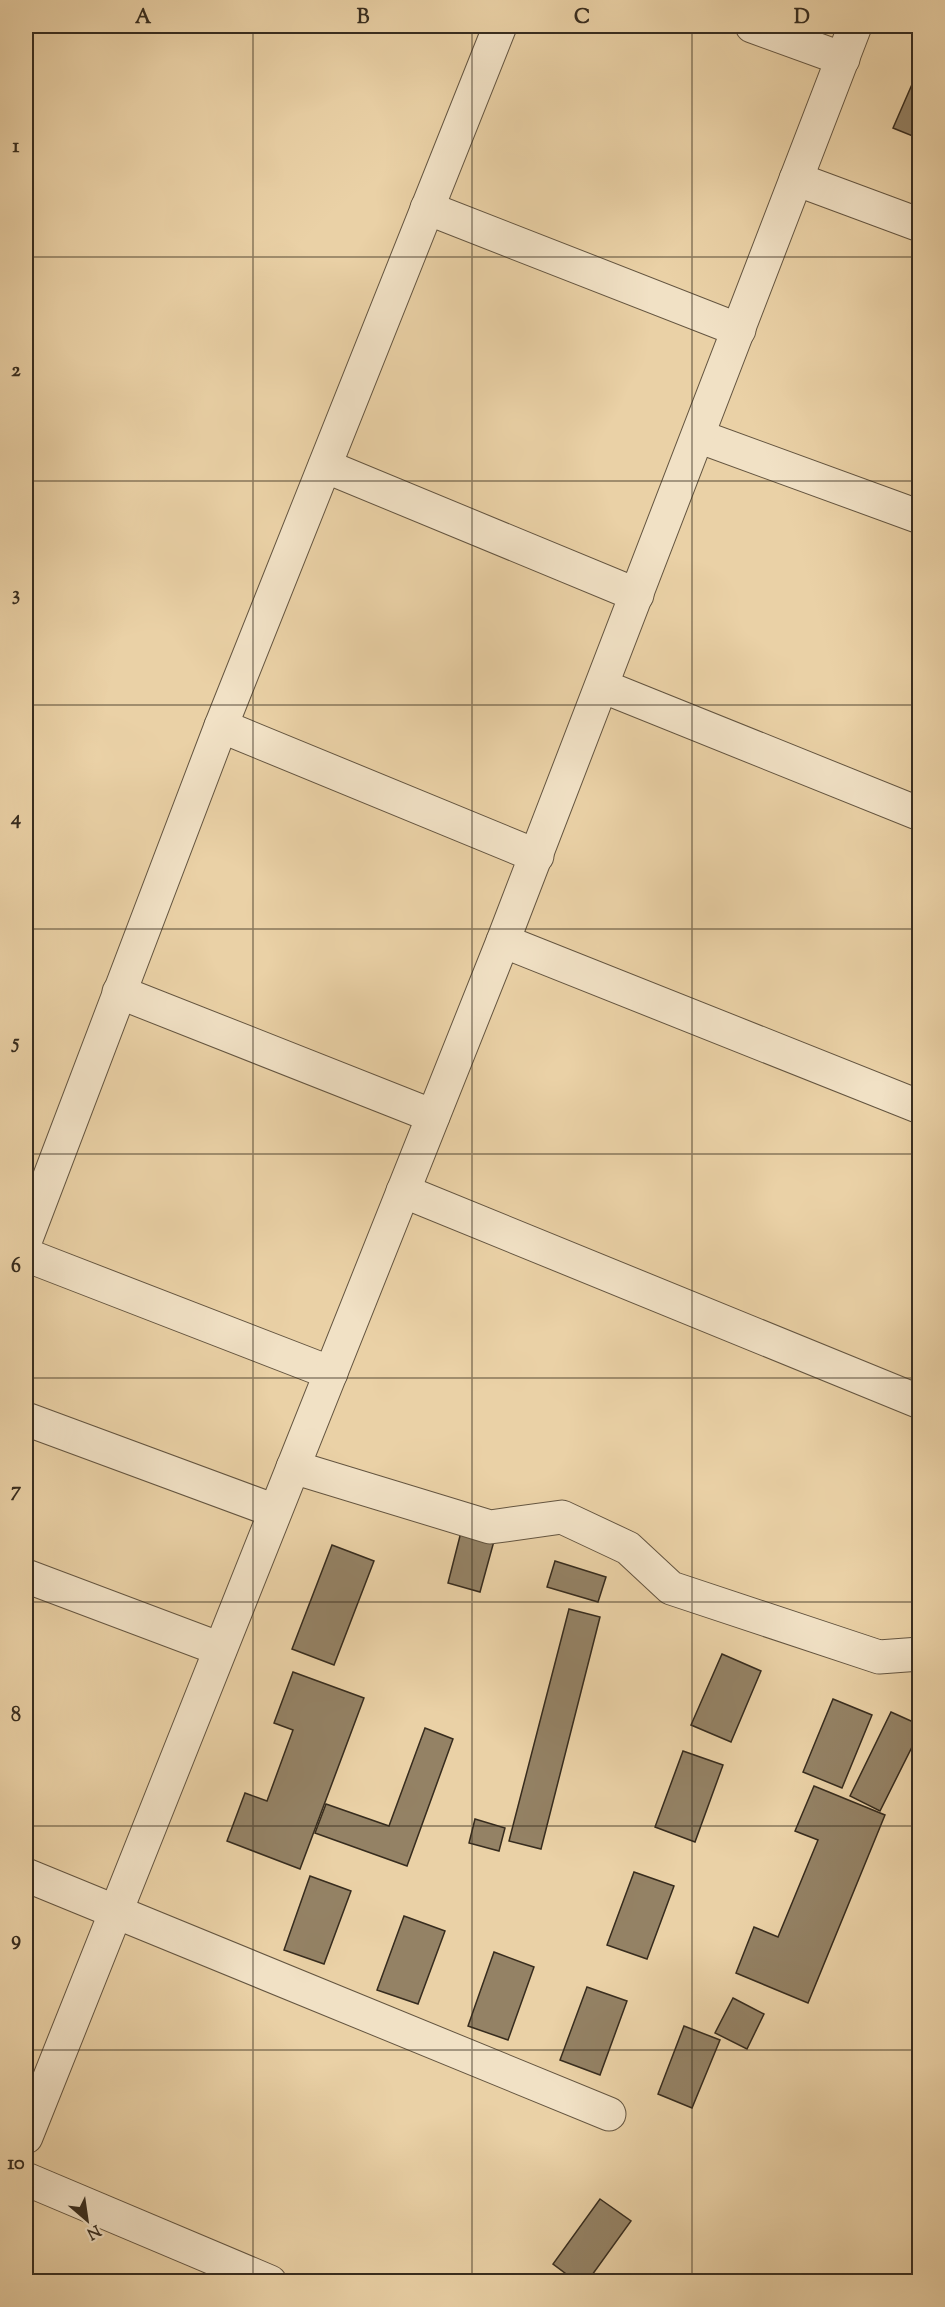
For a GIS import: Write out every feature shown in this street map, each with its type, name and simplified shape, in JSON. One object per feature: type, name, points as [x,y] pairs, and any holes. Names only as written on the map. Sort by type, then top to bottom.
[{"type":"street","points":[[26,1239],[221,726],[500,26]]},
{"type":"street","points":[[752,26],[843,59]]},
{"type":"street","points":[[26,2137],[537,856],[855,26]]},
{"type":"street","points":[[796,179],[920,225]]},
{"type":"street","points":[[427,208],[739,330]]},
{"type":"street","points":[[698,436],[920,517]]},
{"type":"street","points":[[325,466],[637,595]]},
{"type":"street","points":[[602,686],[920,814]]},
{"type":"street","points":[[221,726],[537,856]]},
{"type":"street","points":[[503,941],[920,1107]]},
{"type":"street","points":[[119,992],[433,1116]]},
{"type":"street","points":[[403,1191],[920,1402]]},
{"type":"street","points":[[26,1255],[330,1373]]},
{"type":"street","points":[[26,1419],[275,1511]]},
{"type":"street","points":[[292,1467],[490,1527],[562,1517],[628,1548],[671,1588],[879,1657],[920,1654]]},
{"type":"street","points":[[26,1576],[220,1649]]},
{"type":"street","points":[[26,1875],[609,2114]]},
{"type":"street","points":[[26,2179],[270,2282]]},
{"type":"building","points":[[920,66],[920,139],[893,128]]},
{"type":"building","points":[[461,1532],[494,1541],[480,1592],[448,1583]]},
{"type":"building","points":[[332,1545],[374,1561],[334,1665],[292,1649]]},
{"type":"building","points":[[555,1561],[606,1577],[598,1602],[547,1587]]},
{"type":"building","points":[[569,1609],[600,1617],[541,1849],[509,1841]]},
{"type":"building","points":[[722,1654],[761,1671],[731,1742],[691,1725]]},
{"type":"building","points":[[293,1672],[364,1698],[300,1869],[227,1841],[245,1793],[267,1801],[293,1730],[274,1723]]},
{"type":"building","points":[[833,1699],[872,1715],[842,1788],[803,1772]]},
{"type":"building","points":[[891,1712],[920,1725],[920,1731],[880,1811],[850,1796]]},
{"type":"building","points":[[425,1728],[453,1739],[407,1866],[315,1833],[326,1804],[389,1826]]},
{"type":"building","points":[[683,1751],[723,1765],[695,1842],[655,1827]]},
{"type":"building","points":[[814,1786],[885,1815],[808,2003],[736,1973],[754,1927],[778,1937],[818,1840],[795,1831]]},
{"type":"building","points":[[475,1819],[505,1828],[499,1851],[469,1843]]},
{"type":"building","points":[[634,1872],[674,1886],[647,1959],[607,1945]]},
{"type":"building","points":[[310,1876],[351,1891],[324,1964],[284,1950]]},
{"type":"building","points":[[404,1916],[445,1931],[418,2004],[377,1990]]},
{"type":"building","points":[[494,1952],[534,1967],[508,2040],[468,2026]]},
{"type":"building","points":[[587,1987],[627,2001],[600,2075],[560,2060]]},
{"type":"building","points":[[733,1998],[764,2014],[747,2049],[715,2033]]},
{"type":"building","points":[[684,2026],[720,2040],[692,2108],[658,2094]]},
{"type":"building","points":[[600,2199],[631,2221],[587,2282],[577,2282],[553,2264]]}]
